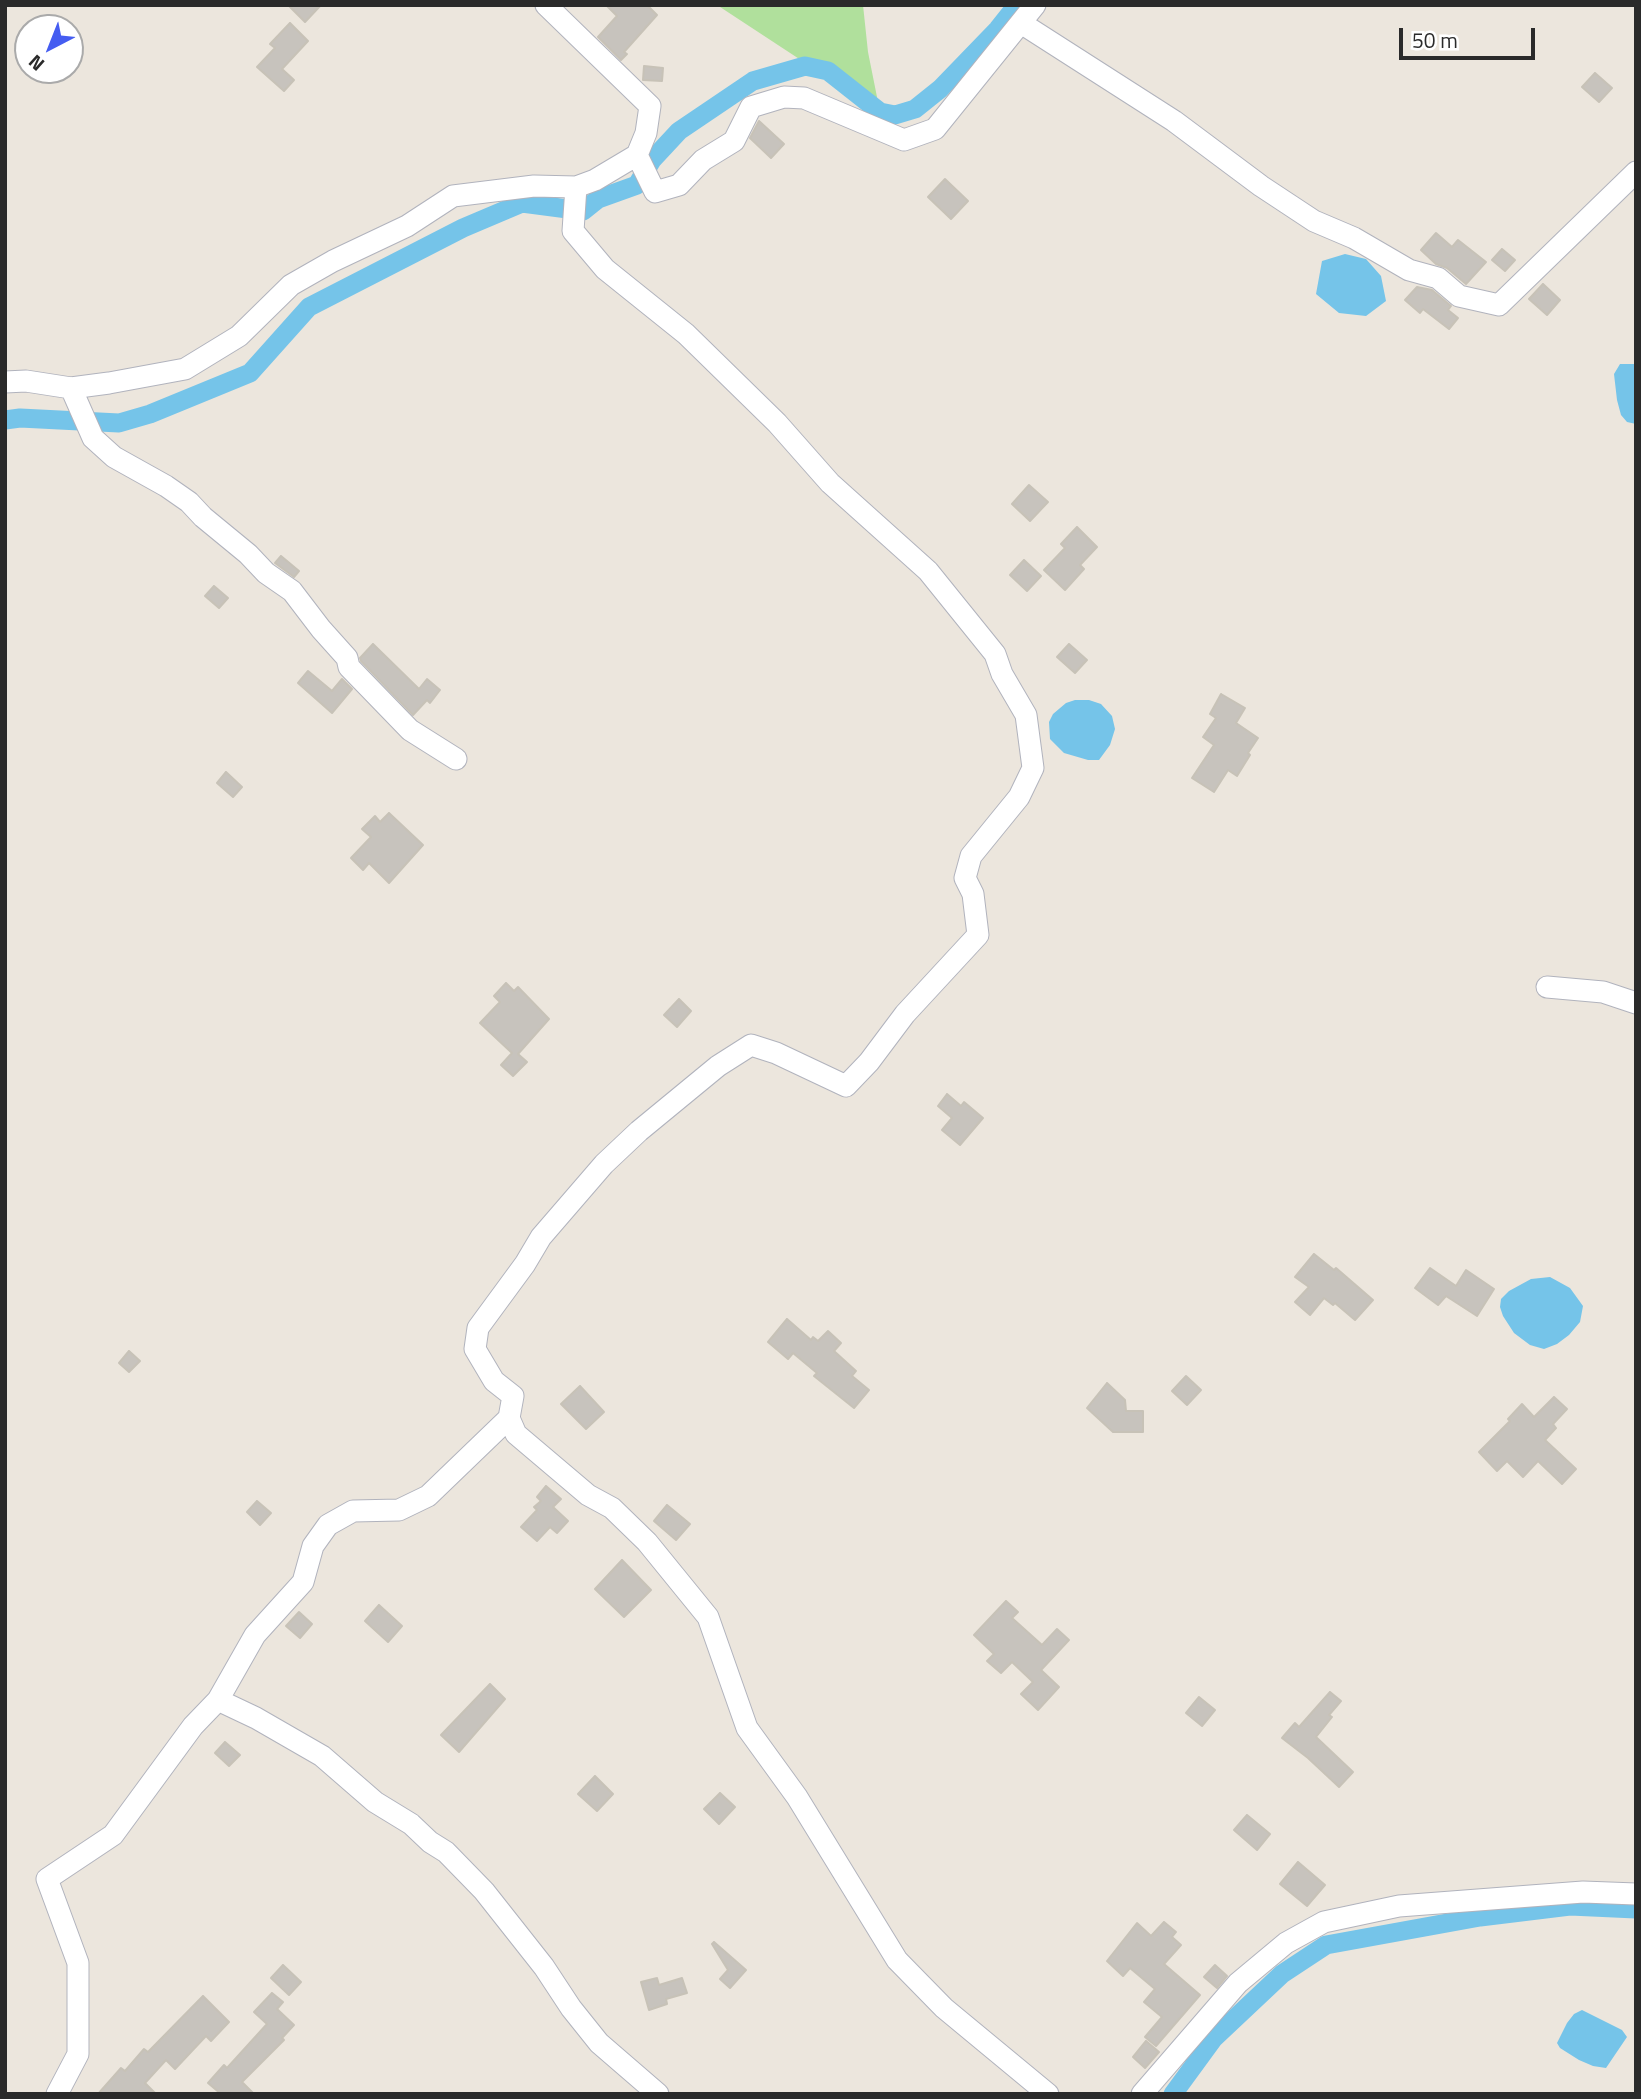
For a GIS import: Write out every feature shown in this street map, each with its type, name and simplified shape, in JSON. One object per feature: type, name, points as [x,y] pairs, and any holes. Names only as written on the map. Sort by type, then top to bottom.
[{"type":"street","points":[[5,382],[26,381],[72,393],[108,383],[185,369],[239,336],[291,285],[333,261],[407,226],[453,196],[534,186],[576,187],[595,180],[638,155],[646,133],[650,106],[546,5]]},
{"type":"street","points":[[638,155],[655,192],[679,185],[703,160],[734,141],[751,107],[784,97],[804,99],[904,141],[935,129],[1035,5]]},
{"type":"street","points":[[1021,23],[1174,121],[1261,186],[1314,221],[1354,238],[1409,270],[1438,278],[1460,296],[1499,305],[1636,172]]},
{"type":"street","points":[[576,187],[573,231],[605,269],[686,334],[777,423],[830,484],[928,571],[995,654],[1002,674],[1026,715],[1033,768],[1019,797],[971,856],[965,878],[973,894],[978,935],[905,1014],[869,1062],[846,1086],[776,1053],[751,1045],[719,1066],[639,1131],[604,1164],[541,1237],[526,1264],[478,1328],[475,1349],[494,1381],[513,1396],[509,1418],[516,1434],[588,1495],[612,1508],[647,1542],[708,1617],[747,1728],[797,1797],[897,1959],[944,2008],[1048,2094]]},
{"type":"street","points":[[72,393],[93,438],[114,457],[189,502],[267,573],[292,591],[347,658],[349,667],[410,730],[456,759]]},
{"type":"street","points":[[1547,987],[1603,992],[1636,1003]]},
{"type":"street","points":[[57,2094],[78,2054],[78,1963],[47,1879],[113,1835],[193,1726],[218,1700],[255,1635],[303,1582],[313,1546],[328,1525],[353,1511],[399,1510],[428,1496],[509,1418]]},
{"type":"street","points":[[218,1700],[256,1718],[322,1756],[374,1801],[411,1824],[430,1842],[446,1852],[501,1913],[544,1967],[598,2043],[659,2094]]},
{"type":"street","points":[[1142,2094],[1238,1983],[1286,1942],[1324,1923],[1399,1906],[1583,1892],[1636,1894]]},
{"type":"green space","points":[[717,5],[863,5],[868,52],[880,112]]},
{"type":"water","points":[[1345,254],[1366,259],[1381,276],[1386,301],[1366,316],[1339,313],[1316,294],[1322,261]]},
{"type":"water","points":[[1620,364],[1636,364],[1636,424],[1627,422],[1621,415],[1617,400],[1614,374]]},
{"type":"water","points":[[1089,700],[1101,704],[1112,716],[1115,729],[1110,745],[1099,760],[1088,760],[1064,753],[1050,739],[1049,722],[1053,714],[1066,703]]},
{"type":"water","points":[[1550,1277],[1570,1288],[1583,1306],[1580,1322],[1569,1335],[1544,1349],[1530,1345],[1514,1333],[1500,1307],[1501,1299],[1509,1291],[1531,1279]]},
{"type":"water","points":[[1582,2010],[1622,2030],[1627,2037],[1606,2068],[1579,2060],[1560,2048],[1557,2043],[1567,2023],[1574,2014]]},
{"type":"building","points":[[288,5],[321,5],[305,22]]},
{"type":"building","points":[[606,5],[647,5],[657,15],[624,52],[627,54],[621,60],[598,37],[617,16]]},
{"type":"building","points":[[290,23],[308,41],[282,69],[294,80],[284,91],[257,67],[275,48],[270,44]]},
{"type":"building","points":[[644,66],[663,68],[662,81],[643,80]]},
{"type":"building","points":[[1595,73],[1612,88],[1599,102],[1582,87]]},
{"type":"building","points":[[759,121],[784,144],[771,158],[750,138]]},
{"type":"building","points":[[945,179],[968,201],[951,219],[928,197]]},
{"type":"building","points":[[1436,233],[1452,247],[1458,240],[1486,262],[1466,284],[1447,268],[1436,264],[1421,250]]},
{"type":"building","points":[[1502,249],[1515,260],[1505,271],[1492,260]]},
{"type":"building","points":[[1543,284],[1560,300],[1547,315],[1529,299]]},
{"type":"building","points":[[1417,287],[1432,290],[1451,306],[1448,310],[1458,318],[1449,329],[1423,309],[1420,313],[1405,300]]},
{"type":"building","points":[[1029,485],[1048,502],[1030,521],[1012,504]]},
{"type":"building","points":[[1077,527],[1097,547],[1080,565],[1084,569],[1065,590],[1044,570],[1065,548],[1061,544]]},
{"type":"building","points":[[281,556],[299,571],[294,577],[275,563]]},
{"type":"building","points":[[1024,560],[1041,576],[1027,591],[1010,575]]},
{"type":"building","points":[[214,586],[228,598],[219,608],[205,596]]},
{"type":"building","points":[[373,644],[419,689],[427,679],[440,690],[430,703],[427,700],[413,715],[361,661],[360,658]]},
{"type":"building","points":[[1069,644],[1087,660],[1075,673],[1057,657]]},
{"type":"building","points":[[308,671],[332,691],[342,679],[352,689],[332,713],[298,683]]},
{"type":"building","points":[[1221,694],[1245,708],[1236,723],[1258,738],[1237,776],[1228,770],[1214,792],[1192,778],[1214,745],[1203,737],[1216,718],[1210,714]]},
{"type":"building","points":[[226,772],[242,787],[233,797],[217,783]]},
{"type":"building","points":[[389,813],[423,845],[389,883],[369,863],[363,870],[351,858],[371,837],[362,829],[375,816],[380,822]]},
{"type":"building","points":[[506,983],[514,991],[518,987],[549,1019],[518,1054],[527,1062],[513,1076],[501,1065],[512,1053],[480,1023],[500,1002],[494,996]]},
{"type":"building","points":[[679,999],[691,1011],[677,1027],[664,1015]]},
{"type":"building","points":[[947,1094],[961,1106],[964,1102],[983,1118],[960,1145],[942,1130],[952,1118],[938,1106]]},
{"type":"building","points":[[1314,1254],[1334,1270],[1336,1268],[1373,1300],[1355,1320],[1335,1303],[1333,1305],[1324,1298],[1310,1315],[1295,1302],[1309,1287],[1295,1277]]},
{"type":"building","points":[[1430,1268],[1456,1286],[1466,1270],[1494,1289],[1477,1316],[1446,1296],[1438,1305],[1415,1288]]},
{"type":"building","points":[[787,1319],[811,1340],[813,1337],[818,1341],[828,1331],[841,1343],[834,1351],[856,1371],[852,1376],[869,1390],[854,1408],[814,1376],[817,1373],[793,1353],[788,1359],[768,1342]]},
{"type":"building","points":[[129,1351],[140,1361],[129,1372],[119,1363]]},
{"type":"building","points":[[1186,1376],[1201,1390],[1187,1405],[1172,1391]]},
{"type":"building","points":[[1107,1383],[1125,1400],[1126,1411],[1143,1411],[1143,1432],[1113,1432],[1087,1408]]},
{"type":"building","points":[[580,1386],[604,1412],[586,1429],[561,1404]]},
{"type":"building","points":[[1554,1397],[1567,1409],[1553,1424],[1556,1428],[1545,1440],[1576,1469],[1562,1484],[1538,1461],[1523,1477],[1507,1461],[1497,1471],[1479,1452],[1510,1421],[1508,1419],[1522,1404],[1534,1417]]},
{"type":"building","points":[[546,1486],[561,1499],[553,1507],[568,1521],[557,1533],[550,1527],[537,1541],[521,1527],[537,1510],[534,1507],[541,1501],[537,1497]]},
{"type":"building","points":[[257,1501],[271,1513],[260,1525],[247,1512]]},
{"type":"building","points":[[667,1505],[690,1524],[676,1540],[654,1521]]},
{"type":"building","points":[[622,1560],[651,1590],[624,1617],[595,1589]]},
{"type":"building","points":[[1006,1601],[1018,1612],[1012,1618],[1042,1645],[1057,1629],[1069,1640],[1041,1670],[1059,1687],[1038,1710],[1021,1694],[1033,1682],[1012,1662],[1001,1673],[987,1661],[994,1654],[974,1635]]},
{"type":"building","points":[[379,1605],[402,1626],[388,1642],[365,1621]]},
{"type":"building","points":[[299,1612],[312,1624],[300,1638],[286,1626]]},
{"type":"building","points":[[490,1684],[505,1699],[459,1752],[441,1735]]},
{"type":"building","points":[[1330,1692],[1341,1701],[1316,1737],[1353,1772],[1339,1787],[1282,1738],[1295,1723],[1299,1727]]},
{"type":"building","points":[[1199,1697],[1215,1710],[1202,1726],[1186,1713]]},
{"type":"building","points":[[225,1742],[240,1755],[229,1766],[215,1753]]},
{"type":"building","points":[[595,1776],[613,1794],[597,1811],[578,1794]]},
{"type":"building","points":[[720,1793],[735,1807],[719,1824],[704,1809]]},
{"type":"building","points":[[1247,1815],[1270,1834],[1257,1850],[1234,1830]]},
{"type":"building","points":[[1298,1862],[1325,1885],[1307,1906],[1280,1884]]},
{"type":"building","points":[[1164,1922],[1176,1932],[1172,1937],[1181,1945],[1164,1964],[1200,1995],[1156,2046],[1145,2037],[1162,2017],[1144,2002],[1155,1989],[1130,1968],[1123,1976],[1107,1961],[1137,1923],[1151,1936]]},
{"type":"building","points":[[714,1942],[746,1970],[730,1988],[720,1979],[728,1970],[712,1944]]},
{"type":"building","points":[[283,1965],[301,1982],[289,1995],[271,1978]]},
{"type":"building","points":[[1215,1965],[1227,1976],[1217,1988],[1204,1977]]},
{"type":"building","points":[[657,1978],[659,1985],[682,1978],[687,1993],[666,1999],[667,2004],[649,2010],[641,1982]]},
{"type":"building","points":[[272,1993],[283,2002],[277,2009],[294,2025],[282,2038],[284,2040],[242,2082],[254,2094],[221,2094],[208,2083],[224,2065],[227,2068],[267,2024],[254,2012]]},
{"type":"building","points":[[203,1996],[229,2022],[211,2041],[206,2036],[175,2069],[166,2060],[145,2083],[156,2094],[98,2094],[121,2068],[125,2071],[144,2049],[148,2052]]},
{"type":"building","points":[[1146,2041],[1159,2052],[1145,2068],[1133,2057]]},
{"type":"waterway","points":[[5,420],[20,418],[119,423],[150,414],[250,373],[309,307],[463,228],[522,203],[583,211],[598,199],[637,185],[652,160],[679,131],[753,81],[805,66],[828,71],[880,112],[895,115],[915,109],[940,89],[998,29],[1017,5]]},
{"type":"waterway","points":[[1173,2094],[1214,2038],[1282,1974],[1326,1945],[1480,1917],[1570,1906],[1636,1909]]}]
